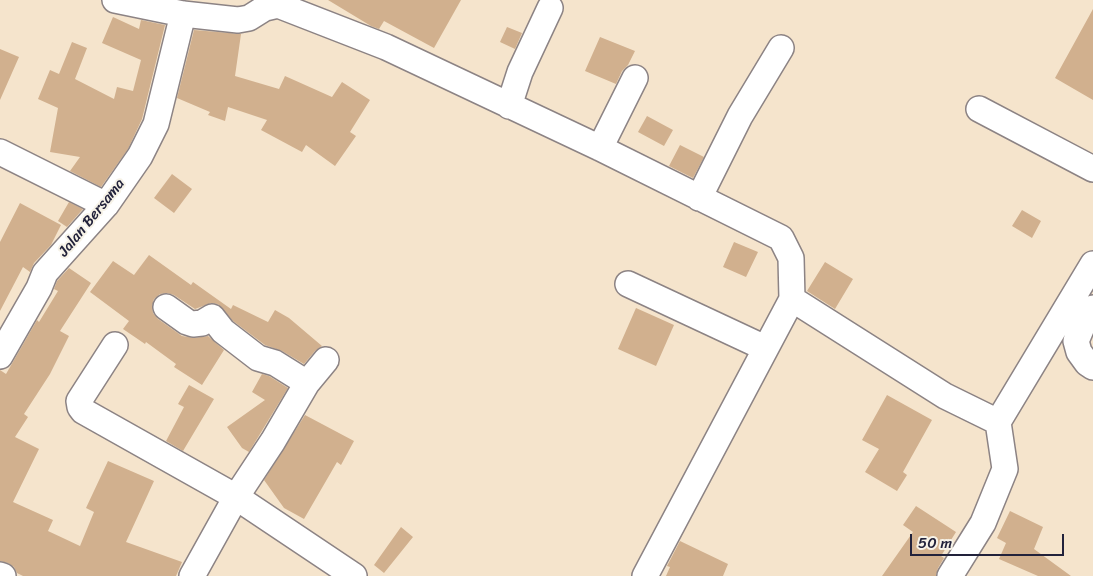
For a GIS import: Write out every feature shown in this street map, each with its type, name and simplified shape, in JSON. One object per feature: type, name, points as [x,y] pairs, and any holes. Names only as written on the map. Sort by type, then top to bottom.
[{"type":"street","points":[[127,1],[183,14],[238,20],[249,18],[265,8],[278,5],[386,47],[600,148],[781,238],[790,258],[792,299],[646,576]]},
{"type":"street","points":[[510,106],[520,72],[550,8]]},
{"type":"street","name":"Jalan Bersama","points":[[0,356],[46,273],[106,205],[140,156],[156,124],[183,14]]},
{"type":"street","points":[[699,198],[740,116],[781,48]]},
{"type":"street","points":[[600,148],[635,78]]},
{"type":"street","points":[[979,109],[1093,169]]},
{"type":"street","points":[[0,152],[106,205]]},
{"type":"street","points":[[950,576],[983,523],[1005,469],[998,422],[1093,264]]},
{"type":"street","points":[[628,284],[766,348]]},
{"type":"street","points":[[792,299],[945,396],[998,422]]},
{"type":"street","points":[[166,307],[187,322],[193,324],[202,323],[212,317],[223,332],[258,358],[275,363],[307,383]]},
{"type":"street","points":[[1093,308],[1076,341],[1079,352],[1087,363],[1093,366]]},
{"type":"street","points":[[115,345],[79,402],[83,411],[236,497],[354,576]]},
{"type":"street","points":[[192,576],[236,497],[273,441],[307,383],[326,360]]},
{"type":"building","points":[[328,0],[461,0],[434,48],[384,21],[379,29],[371,26]]},
{"type":"building","points":[[1093,9],[1093,100],[1055,78]]},
{"type":"building","points":[[113,17],[139,29],[141,20],[165,25],[142,119],[128,149],[101,187],[70,171],[80,157],[50,152],[58,108],[38,99],[50,70],[59,74],[72,42],[87,48],[75,79],[114,99],[117,87],[133,91],[141,60],[102,43]]},
{"type":"building","points":[[507,27],[522,33],[515,49],[500,42]]},
{"type":"building","points":[[194,30],[241,34],[235,76],[279,89],[285,76],[332,97],[342,82],[370,100],[350,132],[356,136],[335,166],[306,145],[302,152],[261,130],[267,120],[228,107],[225,121],[208,115],[210,112],[177,98]]},
{"type":"building","points":[[600,37],[635,51],[616,84],[585,71]]},
{"type":"building","points":[[0,49],[19,57],[0,100]]},
{"type":"building","points":[[647,116],[673,130],[664,146],[638,132]]},
{"type":"building","points":[[680,145],[704,157],[693,178],[669,166]]},
{"type":"building","points":[[172,174],[192,189],[174,213],[154,198]]},
{"type":"building","points":[[69,202],[83,209],[67,227],[58,221]]},
{"type":"building","points":[[20,203],[61,225],[51,245],[34,263],[30,272],[23,267],[0,311],[0,242]]},
{"type":"building","points":[[1022,210],[1041,221],[1032,238],[1012,226]]},
{"type":"building","points":[[734,242],[758,252],[746,277],[723,267]]},
{"type":"building","points":[[149,255],[191,285],[193,282],[231,309],[233,305],[268,322],[275,310],[289,318],[322,346],[304,364],[282,351],[265,345],[233,321],[218,304],[211,303],[195,309],[174,295],[160,294],[154,299],[152,306],[153,313],[158,319],[182,336],[194,338],[208,336],[224,350],[202,385],[174,367],[176,364],[146,342],[145,344],[123,329],[129,321],[90,292],[113,261],[134,275]]},
{"type":"building","points":[[825,262],[853,279],[835,309],[807,291]]},
{"type":"building","points":[[69,268],[91,283],[60,331],[69,336],[50,374],[24,414],[28,417],[15,437],[39,449],[13,502],[53,520],[48,531],[80,546],[94,512],[86,508],[108,461],[154,481],[126,542],[182,562],[176,576],[23,576],[17,573],[14,567],[8,563],[0,561],[0,370],[6,374],[37,320],[39,322],[58,291],[54,289],[57,281]]},
{"type":"building","points":[[636,308],[674,325],[656,366],[618,349]]},
{"type":"building","points":[[262,374],[269,376],[288,388],[249,452],[242,448],[227,427],[265,400],[252,392]]},
{"type":"building","points":[[189,385],[214,399],[183,451],[166,441],[184,407],[178,404]]},
{"type":"building","points":[[887,395],[932,420],[903,472],[907,475],[897,491],[865,472],[879,449],[862,440]]},
{"type":"building","points":[[305,415],[354,441],[341,465],[337,462],[304,519],[284,508],[264,480]]},
{"type":"building","points":[[916,506],[956,532],[941,556],[944,558],[936,576],[882,576],[913,532],[903,525]]},
{"type":"building","points":[[1010,511],[1043,527],[1034,549],[1071,576],[1038,576],[999,559],[1006,543],[997,538]]},
{"type":"building","points":[[401,527],[413,537],[384,573],[374,565]]},
{"type":"building","points":[[680,541],[728,564],[723,576],[666,576],[670,567],[667,566]]}]
